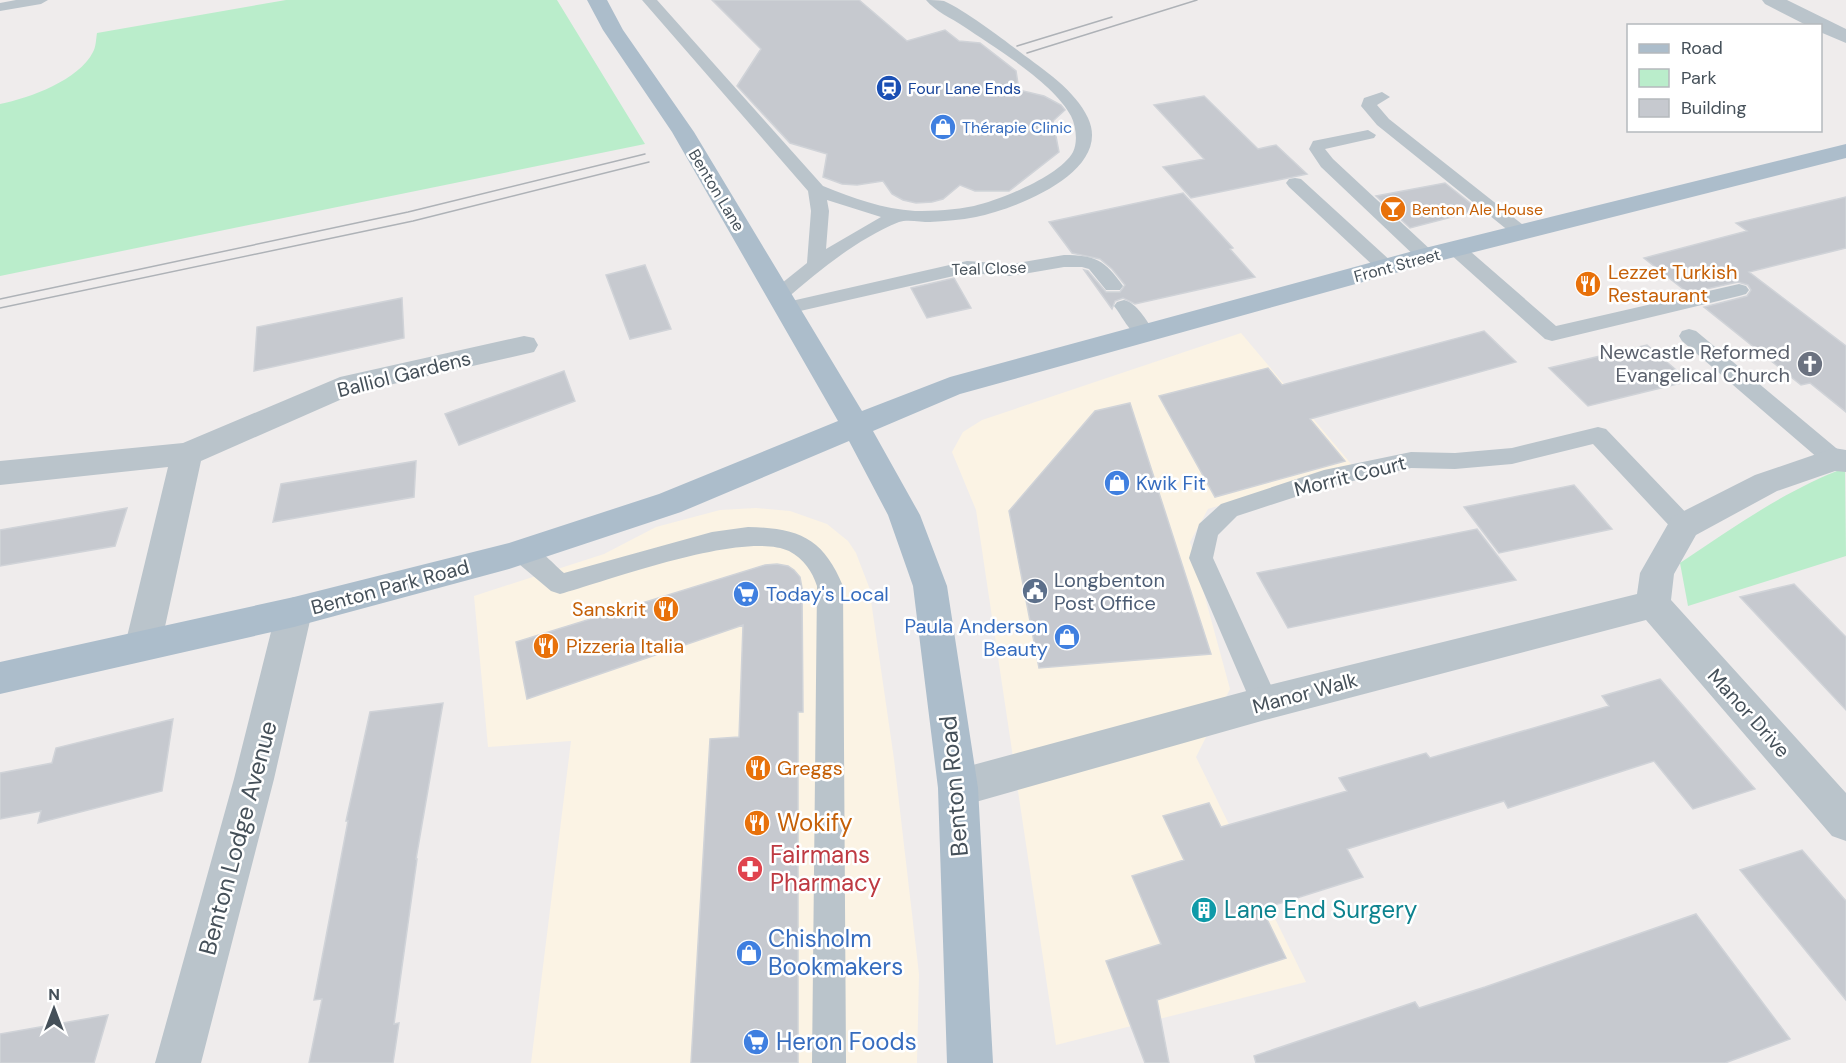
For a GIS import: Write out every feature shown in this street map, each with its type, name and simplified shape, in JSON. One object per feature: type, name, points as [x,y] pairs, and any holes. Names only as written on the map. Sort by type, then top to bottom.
[{"type":"main road","name":"Benton Lane","points":[[597,0],[613,30],[683,132],[855,425]]},
{"type":"main road","name":"Front Street","points":[[855,425],[950,387],[1143,332],[1426,256],[1846,152]]},
{"type":"main road","name":"Benton Park Road","points":[[0,678],[294,612],[522,552],[670,503],[855,425]]},
{"type":"main road","name":"Benton Road","points":[[855,425],[904,515],[930,586],[958,788],[970,1063]]},
{"type":"street","points":[[1772,0],[1820,24]]},
{"type":"street","points":[[1822,25],[1846,37]]},
{"type":"street","name":"Balliol Gardens","points":[[0,473],[187,454],[350,384],[524,345]]},
{"type":"street","points":[[143,645],[187,454]]},
{"type":"street","points":[[1653,604],[1657,573],[1684,526],[1766,483],[1840,460]]},
{"type":"street","name":"Manor Walk","points":[[958,788],[1265,703],[1653,604]]},
{"type":"street","name":"Manor Drive","points":[[1653,604],[1846,822]]},
{"type":"street","name":"Benton Lodge Avenue","points":[[178,1063],[254,779],[294,612]]},
{"type":"lane","points":[[0,7],[41,0]]},
{"type":"lane","points":[[649,0],[816,190],[849,202],[899,215],[956,215],[996,206],[1027,192],[1061,172],[1078,158],[1084,136],[1080,118],[1069,100],[1027,65],[933,0]]},
{"type":"lane","points":[[1382,97],[1370,101],[1369,106],[1383,122],[1521,232]]},
{"type":"lane","points":[[1368,135],[1319,145],[1317,148],[1327,163],[1426,256]]},
{"type":"lane","points":[[1295,183],[1386,267]]},
{"type":"lane","points":[[816,190],[820,211],[816,263]]},
{"type":"lane","points":[[783,301],[816,263],[871,228],[899,215]]},
{"type":"lane","points":[[1456,249],[1552,334],[1739,290]]},
{"type":"lane","name":"Teal Close","points":[[783,301],[967,267],[1011,270],[1064,261],[1083,261],[1096,265],[1113,286]]},
{"type":"lane","points":[[1124,306],[1143,332]]},
{"type":"lane","points":[[1689,336],[1840,460]]},
{"type":"lane","name":"Morrit Court","points":[[1265,703],[1201,558],[1207,531],[1229,510],[1324,479],[1411,460],[1455,461],[1512,456],[1605,433],[1684,526]]},
{"type":"lane","points":[[522,552],[560,584],[712,541],[735,537],[781,538],[811,553],[825,570],[830,586],[829,1063]]},
{"type":"shaded area","points":[[1241,333],[1352,465],[1208,509],[1190,542],[1230,689],[1196,757],[1306,982],[1056,1045],[976,510],[952,452],[963,432],[982,420]]},
{"type":"shaded area","points":[[756,508],[790,511],[827,524],[848,541],[856,553],[869,587],[894,759],[919,974],[917,1063],[531,1063],[571,741],[488,747],[474,596],[604,554],[656,527],[720,510]]},
{"type":"green space","points":[[286,0],[557,0],[645,144],[0,276],[0,104],[39,92],[77,71],[93,52],[97,33]]},
{"type":"green space","points":[[1845,468],[1846,556],[1688,606],[1680,563],[1780,498]]},
{"type":"building","points":[[712,0],[859,0],[907,41],[945,30],[959,41],[980,43],[1016,71],[1019,90],[1044,96],[1061,105],[1065,110],[1053,121],[1059,152],[1009,191],[975,191],[960,185],[943,199],[932,202],[916,203],[903,200],[892,194],[883,181],[857,185],[842,184],[823,177],[827,154],[790,143],[737,86],[761,49]]},
{"type":"building","points":[[1204,96],[1258,149],[1276,145],[1307,174],[1191,198],[1163,167],[1204,159],[1154,105]]},
{"type":"building","points":[[1445,183],[1479,210],[1410,228],[1376,196]]},
{"type":"building","points":[[1183,193],[1233,248],[1230,249],[1255,277],[1135,304],[1123,298],[1115,301],[1112,309],[1084,270],[1088,271],[1106,292],[1120,292],[1125,285],[1100,259],[1072,253],[1049,222]]},
{"type":"building","points":[[1846,197],[1846,248],[1749,272],[1846,346],[1846,412],[1810,383],[1801,385],[1704,307],[1747,296],[1751,290],[1748,285],[1738,282],[1688,293],[1644,258],[1747,231],[1736,223]]},
{"type":"building","points":[[645,265],[671,329],[630,339],[606,275]]},
{"type":"building","points":[[954,278],[971,308],[927,318],[911,288]]},
{"type":"building","points":[[402,298],[404,338],[254,371],[257,327]]},
{"type":"building","points":[[1484,331],[1516,362],[1310,419],[1345,461],[1215,497],[1159,396],[1268,368],[1282,385]]},
{"type":"building","points":[[1647,345],[1689,381],[1588,406],[1549,368]]},
{"type":"building","points":[[564,371],[575,401],[459,445],[445,414]]},
{"type":"building","points":[[1130,403],[1211,654],[1039,668],[1009,511],[1095,411]]},
{"type":"building","points":[[416,461],[414,497],[273,522],[281,484]]},
{"type":"building","points":[[1574,485],[1612,529],[1499,553],[1464,507]]},
{"type":"building","points":[[127,508],[115,546],[0,566],[0,530]]},
{"type":"building","points":[[1477,529],[1516,580],[1288,628],[1257,573]]},
{"type":"building","points":[[777,564],[794,570],[800,577],[802,588],[803,712],[798,712],[798,1063],[691,1063],[710,739],[739,737],[743,625],[527,699],[516,642],[765,565]]},
{"type":"building","points":[[1794,584],[1846,637],[1846,710],[1740,597]]},
{"type":"building","points":[[1660,679],[1755,789],[1693,809],[1654,761],[1508,808],[1504,801],[1347,849],[1363,877],[1262,909],[1286,958],[1157,1000],[1169,1063],[1145,1063],[1106,961],[1161,944],[1132,876],[1184,860],[1163,816],[1209,803],[1221,827],[1347,791],[1339,778],[1426,753],[1430,758],[1609,706],[1602,696]]},
{"type":"building","points":[[443,703],[416,859],[394,1024],[399,1023],[393,1063],[309,1063],[322,999],[314,1000],[348,821],[346,821],[370,712]]},
{"type":"building","points":[[173,719],[162,791],[38,823],[41,811],[0,819],[0,773],[52,763],[56,748]]},
{"type":"building","points":[[1802,850],[1846,901],[1846,1000],[1740,870]]},
{"type":"building","points":[[1696,914],[1790,1039],[1725,1063],[1256,1063],[1254,1056],[1415,1002],[1419,1008],[1485,987]]},
{"type":"building","points":[[108,1015],[94,1063],[0,1063],[0,1034]]},
{"type":"tram line","points":[[1027,53],[1197,0]]},
{"type":"tram line","points":[[1017,46],[1112,17]]},
{"type":"tram line","points":[[0,299],[408,212],[645,154]]},
{"type":"tram line","points":[[0,308],[413,221],[649,162]]},
{"type":"place","name":"Four Lane Ends","points":[[889,88]]},
{"type":"place","name":"Thérapie Clinic","points":[[943,127]]},
{"type":"place","name":"Benton Ale House","points":[[1393,209]]},
{"type":"place","name":"Lezzet Turkish Restaurant","points":[[1588,284]]},
{"type":"place","name":"Newcastle Reformed Evangelical Church","points":[[1810,364]]},
{"type":"place","name":"Kwik Fit","points":[[1117,483]]},
{"type":"place","name":"Longbenton Post Office","points":[[1035,591]]},
{"type":"place","name":"Today's Local","points":[[746,594]]},
{"type":"place","name":"Sanskrit","points":[[666,609]]},
{"type":"place","name":"Paula Anderson Beauty","points":[[1067,637]]},
{"type":"place","name":"Pizzeria Italia","points":[[546,646]]},
{"type":"place","name":"Greggs","points":[[758,768]]},
{"type":"place","name":"Wokify","points":[[757,823]]},
{"type":"place","name":"Fairmans Pharmacy","points":[[750,869]]},
{"type":"place","name":"Lane End Surgery","points":[[1204,910]]},
{"type":"place","name":"Chisholm Bookmakers","points":[[749,953]]},
{"type":"place","name":"Heron Foods","points":[[756,1042]]}]
